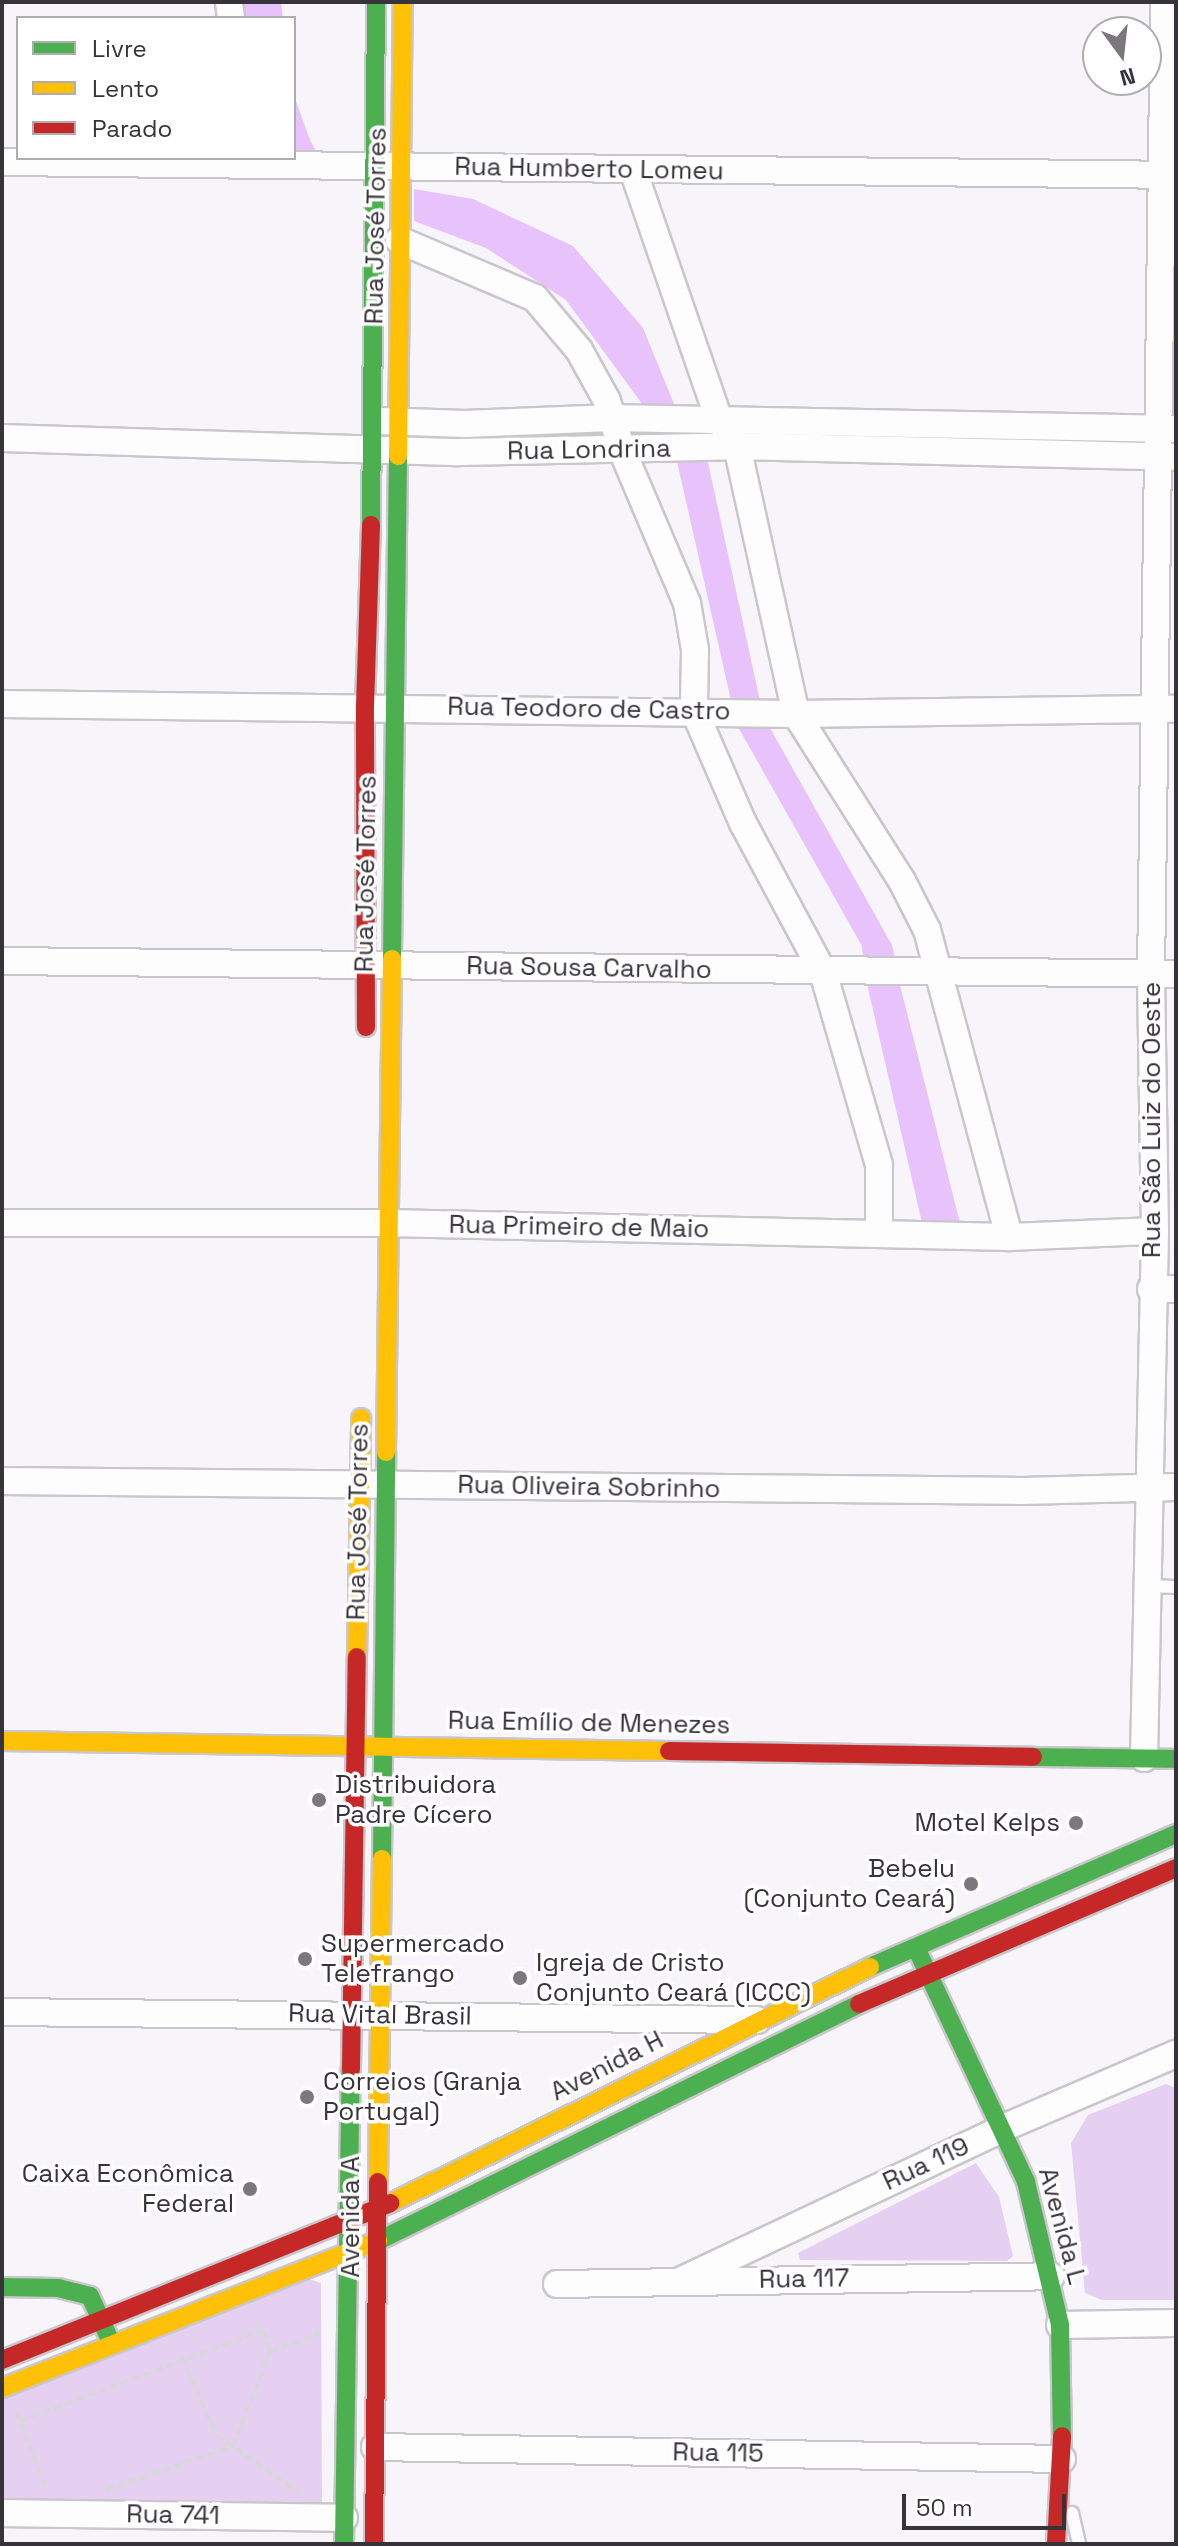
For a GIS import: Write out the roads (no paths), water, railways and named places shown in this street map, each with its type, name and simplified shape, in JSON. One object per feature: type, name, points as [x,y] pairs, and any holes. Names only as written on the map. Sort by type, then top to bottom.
[{"type":"street","name":"Rua José Torres","points":[[366,1040],[379,964],[365,706],[387,450],[402,422],[399,240],[376,2]]},
{"type":"street","name":"Rua José Torres","points":[[382,1746],[372,1485],[369,1224],[379,964],[394,706],[387,450],[374,420],[403,2]]},
{"type":"street","name":"Rua São Luiz do Oeste","points":[[1144,1758],[1149,1487],[1163,1289],[1155,1231],[1166,1159],[1164,974],[1169,175],[1164,2]]},
{"type":"street","name":"Rua Humberto Lomeu","points":[[2,162],[252,162],[633,170],[1169,175]]},
{"type":"street","points":[[633,170],[719,420],[737,446],[796,714],[902,881],[940,970],[1009,1237]]},
{"type":"street","points":[[399,240],[535,298],[579,350],[612,418],[622,450],[687,603],[695,650],[694,710],[743,823],[823,972],[879,1165],[879,1234]]},
{"type":"street","name":"Rua Londrina","points":[[374,420],[612,418],[1167,429]]},
{"type":"street","name":"Rua Londrina","points":[[2,438],[387,450],[622,450],[737,446],[1167,456]]},
{"type":"street","name":"Rua Teodoro de Castro","points":[[2,704],[394,706],[796,714],[1165,709]]},
{"type":"street","name":"Rua Sousa Carvalho","points":[[2,961],[1164,974]]},
{"type":"street","name":"Rua Primeiro de Maio","points":[[2,1223],[369,1224],[1009,1237],[1155,1231]]},
{"type":"street","name":"Rua José Torres","points":[[356,1746],[372,1485],[361,1393]]},
{"type":"street","name":"Rua Oliveira Sobrinho","points":[[2,1481],[1006,1491],[1176,1487]]},
{"type":"street","name":"Rua Emílio de Menezes","points":[[2,1741],[1176,1759]]},
{"type":"street","name":"Avenida A","points":[[344,2544],[356,1746]]},
{"type":"street","name":"Avenida A","points":[[374,2544],[383,2015],[382,1746]]},
{"type":"street","name":"Avenida H","points":[[2,2360],[379,2209],[757,2020],[915,1945],[1176,1834]]},
{"type":"street","points":[[7,2394],[112,2346],[378,2241],[927,1971],[1176,1868]]},
{"type":"street","name":"Avenida L","points":[[915,1945],[1026,2182],[1051,2276],[1060,2325],[1062,2459],[1056,2544]]},
{"type":"street","name":"Rua Vital Brasil","points":[[2,2012],[757,2020]]},
{"type":"street","name":"Rua 119","points":[[680,2281],[1003,2128],[1176,2054]]},
{"type":"street","name":"Rua 117","points":[[557,2284],[1051,2276]]},
{"type":"street","points":[[2,2287],[58,2288],[90,2296],[112,2346]]},
{"type":"street","points":[[1060,2325],[1176,2323]]},
{"type":"street","name":"Rua 115","points":[[375,2447],[1062,2459]]},
{"type":"street","name":"Rua 741","points":[[2,2513],[344,2518]]},
{"type":"lane","points":[[1148,1586],[1176,1587]]},
{"type":"lane","points":[[1062,2459],[1077,2540]]},
{"type":"place","name":"Distribuidora Padre Cícero","points":[[319,1800]]},
{"type":"place","name":"Motel Kelps","points":[[1076,1823]]},
{"type":"place","name":"Bebelu (Conjunto Ceará)","points":[[971,1884]]},
{"type":"place","name":"Supermercado Telefrango","points":[[305,1959]]},
{"type":"place","name":"Igreja de Cristo Conjunto Ceará (ICCC)","points":[[520,1978]]},
{"type":"place","name":"Correios (Granja Portugal)","points":[[307,2097]]},
{"type":"place","name":"Caixa Econômica Federal","points":[[250,2189]]}]
